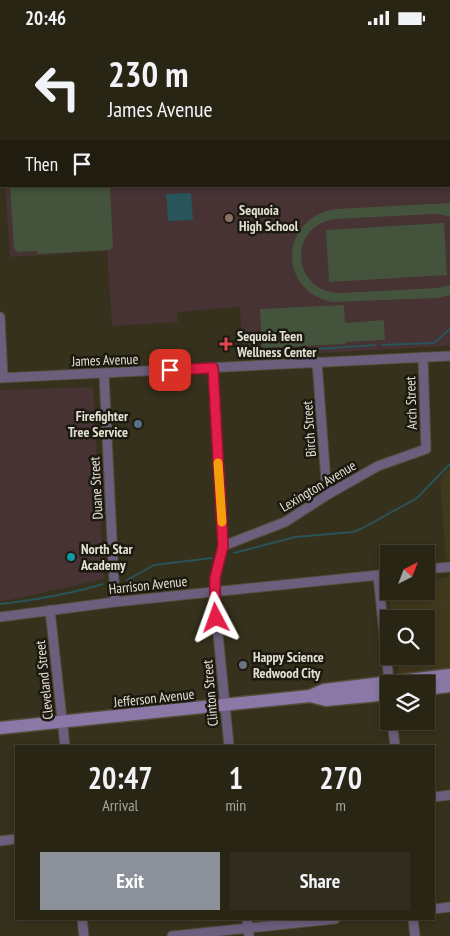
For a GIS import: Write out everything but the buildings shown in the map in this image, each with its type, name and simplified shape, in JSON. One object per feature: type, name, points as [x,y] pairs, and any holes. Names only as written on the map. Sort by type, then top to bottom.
[{"type":"main road","name":"Jefferson Avenue","points":[[435,678],[450,675]]},
{"type":"main road","name":"Jefferson Avenue","points":[[0,728],[310,696],[324,689],[380,686]]},
{"type":"main road","points":[[435,688],[450,686]]},
{"type":"main road","name":"Jefferson Avenue","points":[[310,696],[326,700],[370,696],[380,690]]},
{"type":"street","points":[[0,317],[2,378]]},
{"type":"street","name":"James Avenue","points":[[2,378],[450,356]]},
{"type":"street","name":"Arch Street","points":[[423,357],[426,449]]},
{"type":"street","name":"Birch Street","points":[[317,362],[328,495]]},
{"type":"street","name":"Clinton Street","points":[[213,368],[223,546],[215,578],[215,591],[229,745]]},
{"type":"street","name":"Duane Street","points":[[104,374],[116,602]]},
{"type":"street","name":"Lexington Avenue","points":[[223,546],[285,522],[378,466],[426,449]]},
{"type":"street","points":[[435,568],[450,567]]},
{"type":"street","points":[[378,575],[389,675]]},
{"type":"street","name":"Harrison Avenue","points":[[0,617],[215,591],[378,575]]},
{"type":"street","name":"Cleveland Street","points":[[50,610],[65,745]]},
{"type":"street","points":[[393,730],[394,745]]},
{"type":"street","points":[[435,797],[450,795]]},
{"type":"street","points":[[0,841],[15,839]]},
{"type":"street","points":[[435,909],[450,907]]},
{"type":"street","points":[[82,920],[84,936]]},
{"type":"street","points":[[172,936],[325,920]]},
{"type":"street","points":[[413,920],[414,936]]},
{"type":"shaded area","name":"Sequoia High School","points":[[5,187],[450,187],[450,346],[243,357],[240,307],[177,312],[178,322],[112,326],[107,251],[10,257]]},
{"type":"shaded area","points":[[93,387],[104,579],[0,601],[0,390]]},
{"type":"shaded area","points":[[450,468],[450,559],[446,560],[440,479]]},
{"type":"shaded area","points":[[450,577],[450,668],[399,675],[398,665],[435,665],[435,610],[391,610],[390,600],[435,600],[435,579]]},
{"type":"green space","points":[[10,187],[110,187],[113,245],[111,250],[38,254],[37,251],[18,252],[14,248]]},
{"type":"green space","points":[[450,203],[450,217],[433,214],[336,219],[320,224],[309,233],[303,245],[301,258],[304,271],[312,282],[324,290],[340,293],[437,288],[450,285],[450,295],[437,298],[333,302],[315,295],[302,284],[294,270],[292,255],[295,239],[304,225],[317,215],[336,209]]},
{"type":"green space","points":[[444,223],[447,275],[329,282],[326,230]]},
{"type":"green space","points":[[344,305],[345,323],[384,320],[385,340],[262,348],[260,309]]},
{"type":"water","points":[[191,193],[193,220],[168,221],[166,194]]},
{"type":"waterway","points":[[382,345],[434,343],[450,329]]},
{"type":"waterway","points":[[275,352],[375,345]]},
{"type":"waterway","points":[[234,553],[295,537],[353,532],[361,529],[417,498],[450,464]]},
{"type":"waterway","points":[[127,580],[154,565],[212,558]]},
{"type":"waterway","points":[[0,604],[78,591],[103,584]]},
{"type":"slow traffic","points":[[218,463],[222,522]]},
{"type":"place","name":"Sequoia High School","points":[[229,218]]},
{"type":"place","name":"Sequoia Teen Wellness Center","points":[[226,344]]},
{"type":"place","name":"Firefighter Tree Service","points":[[138,424]]},
{"type":"place","name":"North Star Academy","points":[[71,557]]},
{"type":"place","name":"Happy Science Redwood City","points":[[243,665]]},
{"type":"route","points":[[170,370],[213,368],[223,546],[215,578],[216,618]]}]
